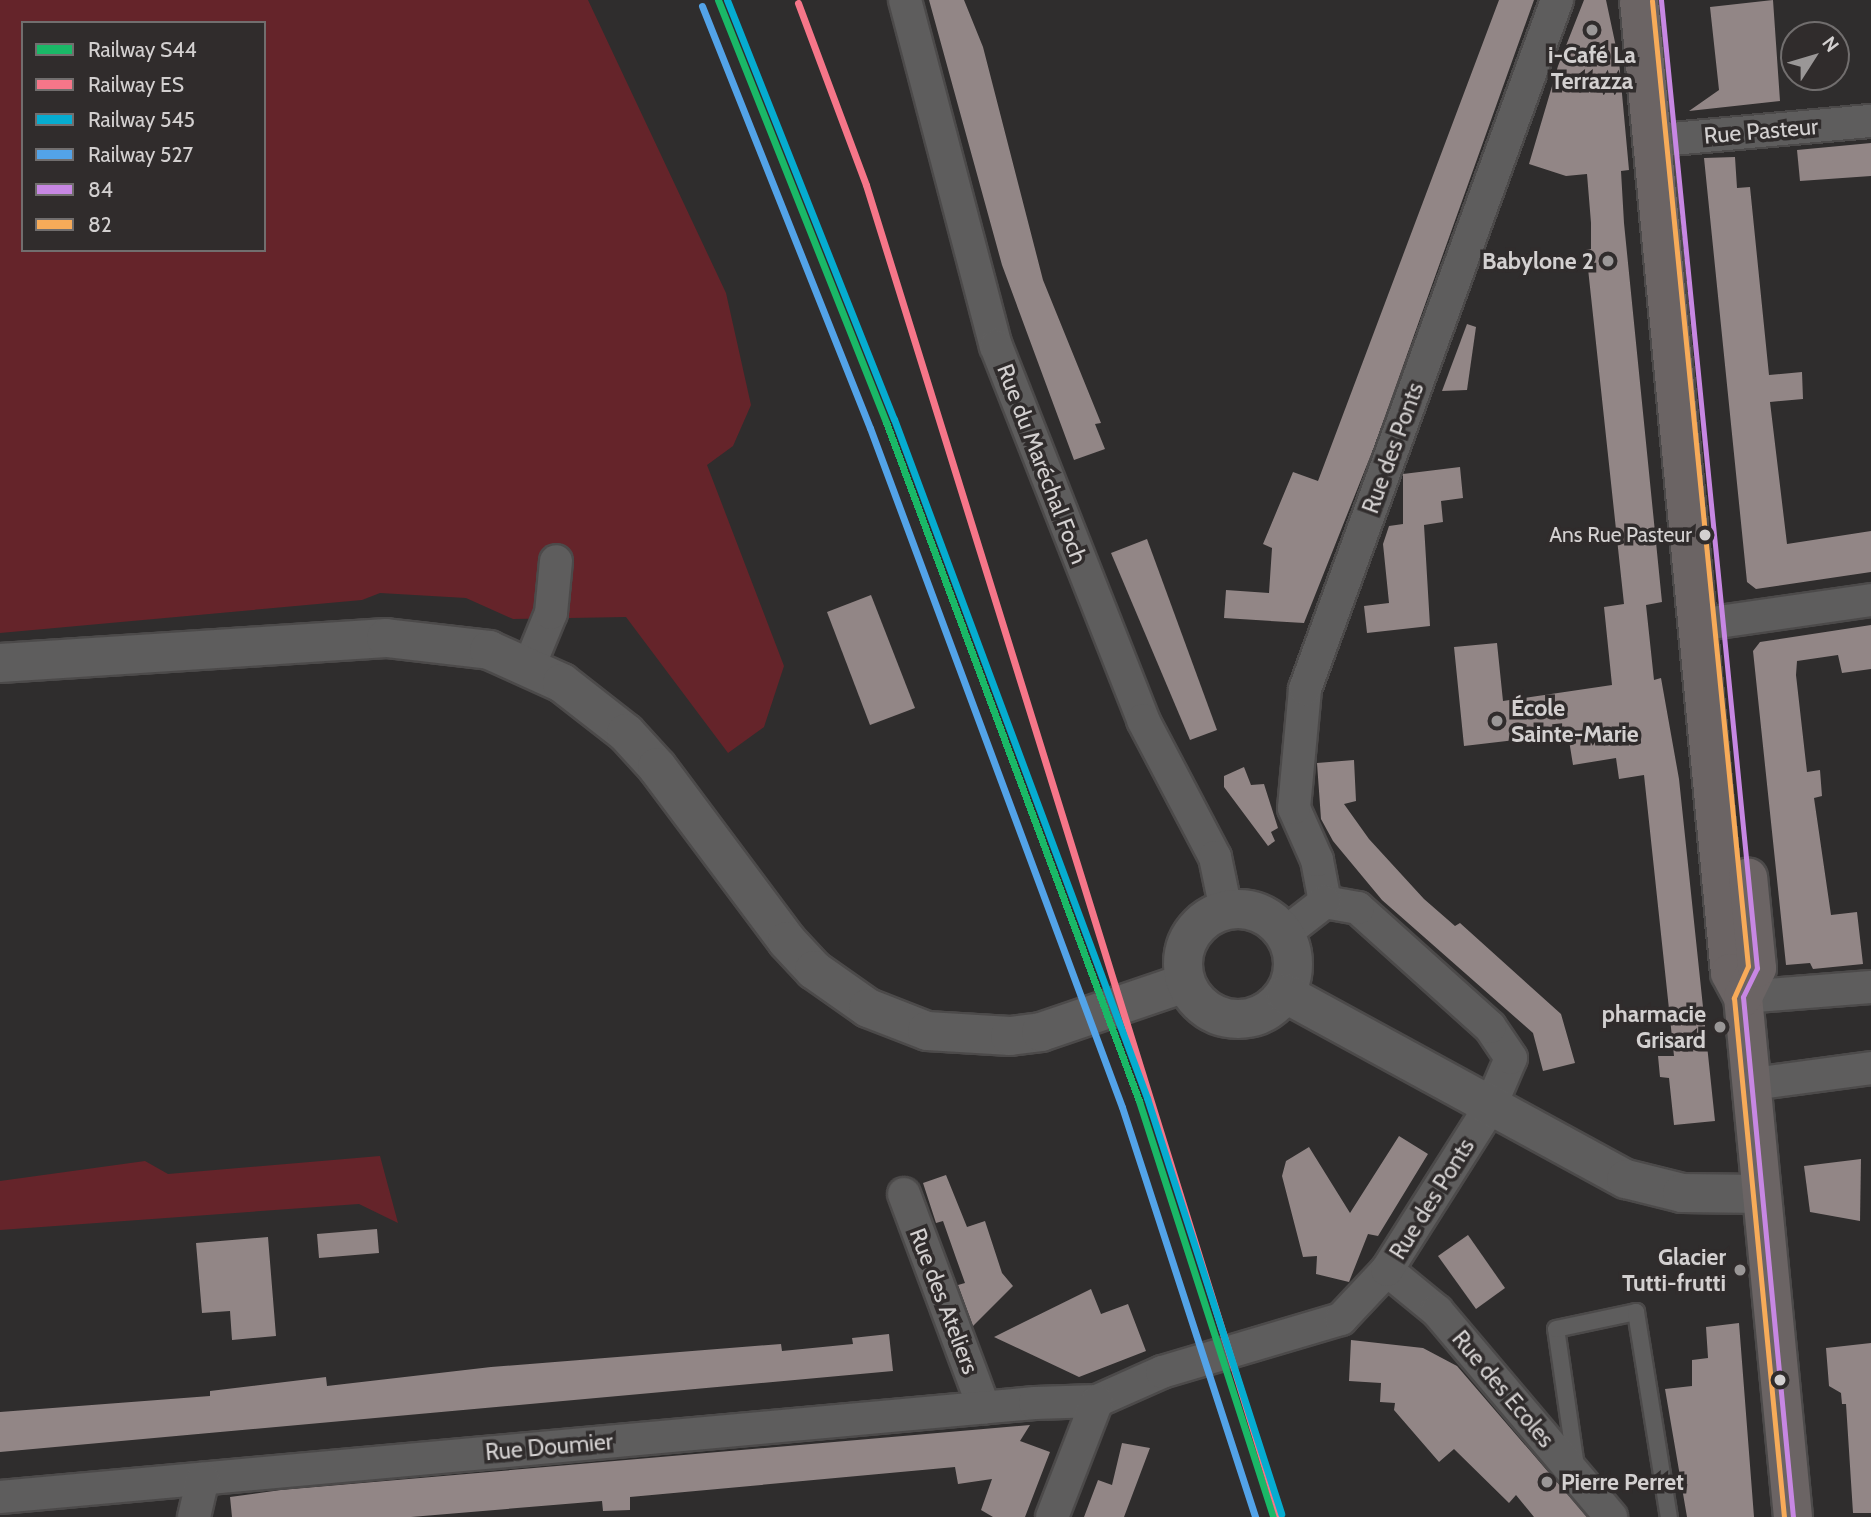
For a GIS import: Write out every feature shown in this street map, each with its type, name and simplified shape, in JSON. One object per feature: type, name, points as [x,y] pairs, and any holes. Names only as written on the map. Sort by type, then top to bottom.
[{"type":"main road","points":[[1639,0],[1661,140],[1711,623],[1757,968],[1743,997],[1793,1517]]},
{"type":"main road","points":[[1661,0],[1661,140]]},
{"type":"street","name":"Rue du Maréchal Foch","points":[[905,0],[996,346],[1143,720],[1215,857],[1226,910]]},
{"type":"street","name":"Rue des Ponts","points":[[1097,1401],[1162,1372],[1321,1327],[1356,1308],[1387,1270],[1490,1108],[1511,1058],[1490,1027],[1358,908],[1325,902],[1317,860],[1294,808],[1305,689],[1556,0]]},
{"type":"street","name":"Rue Pasteur","points":[[1661,140],[1871,121]]},
{"type":"street","points":[[530,664],[551,613],[556,561]]},
{"type":"street","points":[[1711,623],[1871,600]]},
{"type":"street","points":[[0,663],[386,638],[466,646],[530,664],[602,710],[657,767],[787,941],[842,992],[897,1021],[928,1031],[989,1037],[1041,1032],[1170,988],[1189,937],[1204,920],[1226,910],[1264,915],[1285,933],[1294,963],[1286,994],[1262,1014],[1240,1020],[1217,1016],[1170,988]]},
{"type":"street","points":[[1285,933],[1325,902]]},
{"type":"street","points":[[1743,997],[1871,987]]},
{"type":"street","points":[[1286,994],[1490,1108],[1626,1179],[1682,1193],[1761,1194]]},
{"type":"street","points":[[1753,1084],[1871,1068]]},
{"type":"street","name":"Rue des Ateliers","points":[[904,1194],[984,1408]]},
{"type":"street","name":"Rue des Ecoles","points":[[1387,1270],[1437,1311],[1611,1517]]},
{"type":"street","points":[[1052,1517],[1097,1401]]},
{"type":"street","name":"Rue Doumier","points":[[0,1497],[984,1408],[1097,1401]]},
{"type":"street","points":[[194,1517],[203,1479]]},
{"type":"lane","points":[[1578,1479],[1556,1329],[1636,1312],[1669,1517]]},
{"type":"shaded area","points":[[0,0],[588,0],[726,293],[751,405],[733,446],[707,465],[784,666],[764,727],[728,753],[626,617],[513,619],[466,598],[380,593],[362,600],[0,633]]},
{"type":"shaded area","points":[[380,1156],[398,1223],[359,1204],[0,1230],[0,1181],[145,1161],[168,1174]]},
{"type":"building","points":[[929,0],[964,0],[983,47],[1043,280],[1101,423],[1095,424],[1105,449],[1074,460],[1002,265]]},
{"type":"building","points":[[1499,0],[1534,0],[1374,447],[1304,623],[1224,618],[1226,590],[1269,593],[1272,548],[1263,544],[1293,472],[1318,481]]},
{"type":"building","points":[[1584,0],[1606,0],[1619,61],[1629,170],[1621,171],[1624,223],[1662,602],[1646,605],[1654,680],[1661,678],[1679,779],[1715,1121],[1674,1125],[1669,1078],[1660,1077],[1658,1056],[1674,1056],[1644,775],[1619,779],[1616,758],[1573,765],[1568,734],[1464,746],[1454,647],[1497,643],[1503,701],[1612,685],[1604,607],[1624,604],[1586,250],[1591,249],[1587,174],[1566,176],[1529,164],[1558,66]]},
{"type":"building","points":[[1773,0],[1780,101],[1689,111],[1719,90],[1710,7]]},
{"type":"building","points":[[1871,143],[1871,176],[1800,181],[1797,150]]},
{"type":"building","points":[[1735,157],[1737,188],[1750,187],[1769,375],[1802,372],[1803,399],[1770,402],[1787,544],[1871,531],[1871,572],[1756,589],[1747,582],[1704,158]]},
{"type":"building","points":[[1467,324],[1476,327],[1467,390],[1442,391]]},
{"type":"building","points":[[1460,467],[1463,498],[1441,501],[1443,522],[1424,525],[1430,626],[1367,633],[1364,606],[1389,603],[1383,544],[1389,526],[1403,524],[1403,474]]},
{"type":"building","points":[[1147,539],[1217,730],[1190,740],[1111,553]]},
{"type":"building","points":[[871,595],[915,708],[870,725],[827,612]]},
{"type":"building","points":[[1871,625],[1871,669],[1842,673],[1838,655],[1797,661],[1796,675],[1807,772],[1820,770],[1822,796],[1814,798],[1831,915],[1857,912],[1863,964],[1813,969],[1810,963],[1786,965],[1753,651],[1760,642]]},
{"type":"building","points":[[1354,760],[1356,801],[1344,804],[1369,839],[1424,899],[1455,926],[1460,923],[1561,1014],[1575,1063],[1543,1071],[1533,1033],[1382,900],[1333,841],[1321,819],[1317,763]]},
{"type":"building","points":[[1244,767],[1251,785],[1264,784],[1278,828],[1271,832],[1275,841],[1268,846],[1224,787],[1224,776]]},
{"type":"building","points":[[1399,1136],[1428,1154],[1378,1236],[1368,1234],[1349,1282],[1316,1274],[1317,1256],[1303,1257],[1282,1176],[1286,1161],[1309,1147],[1350,1213]]},
{"type":"building","points":[[1861,1159],[1860,1221],[1810,1212],[1804,1166]]},
{"type":"building","points":[[946,1175],[967,1227],[985,1221],[1002,1273],[1013,1286],[973,1326],[958,1285],[965,1283],[943,1221],[936,1223],[923,1183]]},
{"type":"building","points":[[377,1229],[379,1253],[319,1258],[317,1234]]},
{"type":"building","points":[[1468,1235],[1505,1288],[1476,1309],[1438,1256]]},
{"type":"building","points":[[268,1237],[276,1336],[232,1340],[230,1311],[202,1313],[196,1243]]},
{"type":"building","points":[[1091,1289],[1101,1314],[1128,1304],[1146,1351],[1079,1377],[994,1337]]},
{"type":"building","points":[[1739,1323],[1754,1517],[1687,1517],[1665,1389],[1692,1386],[1692,1360],[1708,1358],[1706,1327]]},
{"type":"building","points":[[889,1334],[893,1371],[0,1452],[0,1412],[210,1396],[210,1391],[326,1377],[327,1386],[491,1367],[781,1344],[782,1351],[853,1344],[852,1338]]},
{"type":"building","points":[[1351,1340],[1423,1348],[1457,1366],[1587,1517],[1534,1517],[1516,1495],[1509,1503],[1454,1449],[1439,1462],[1394,1410],[1395,1403],[1380,1402],[1381,1383],[1349,1381]]},
{"type":"building","points":[[1871,1343],[1871,1513],[1853,1513],[1846,1404],[1842,1404],[1841,1393],[1829,1386],[1826,1348]]},
{"type":"building","points":[[1030,1425],[1020,1441],[1050,1452],[1025,1517],[993,1517],[981,1510],[992,1479],[958,1484],[955,1467],[630,1497],[630,1510],[603,1511],[602,1501],[411,1517],[232,1517],[230,1497],[281,1490]]},
{"type":"building","points":[[1122,1443],[1150,1448],[1124,1517],[1084,1517],[1098,1480],[1112,1485]]},
{"type":"rail line","name":"S44","points":[[718,0],[886,422],[1139,1101],[1273,1517]]},
{"type":"rail line","name":"545","points":[[727,0],[894,419],[1147,1098],[1281,1514]]},
{"type":"rail line","name":"ES","points":[[798,3],[866,185],[1280,1517]]},
{"type":"rail line","name":"527","points":[[702,6],[870,428],[1122,1107],[1255,1517]]},
{"type":"transit line","name":"84","points":[[1661,0],[1757,968],[1743,997],[1793,1517]]},
{"type":"transit line","name":"82","points":[[1652,1],[1748,966],[1734,998],[1784,1517]]},
{"type":"place","name":"i-Café La Terrazza","points":[[1592,30]]},
{"type":"place","name":"Babylone 2","points":[[1608,261]]},
{"type":"place","name":"Ans Rue Pasteur","points":[[1705,535]]},
{"type":"place","name":"École Sainte-Marie","points":[[1497,721]]},
{"type":"place","name":"pharmacie Grisard","points":[[1720,1027]]},
{"type":"place","name":"Glacier Tutti-frutti","points":[[1740,1270]]},
{"type":"place","name":"Pierre Perret","points":[[1547,1482]]}]
